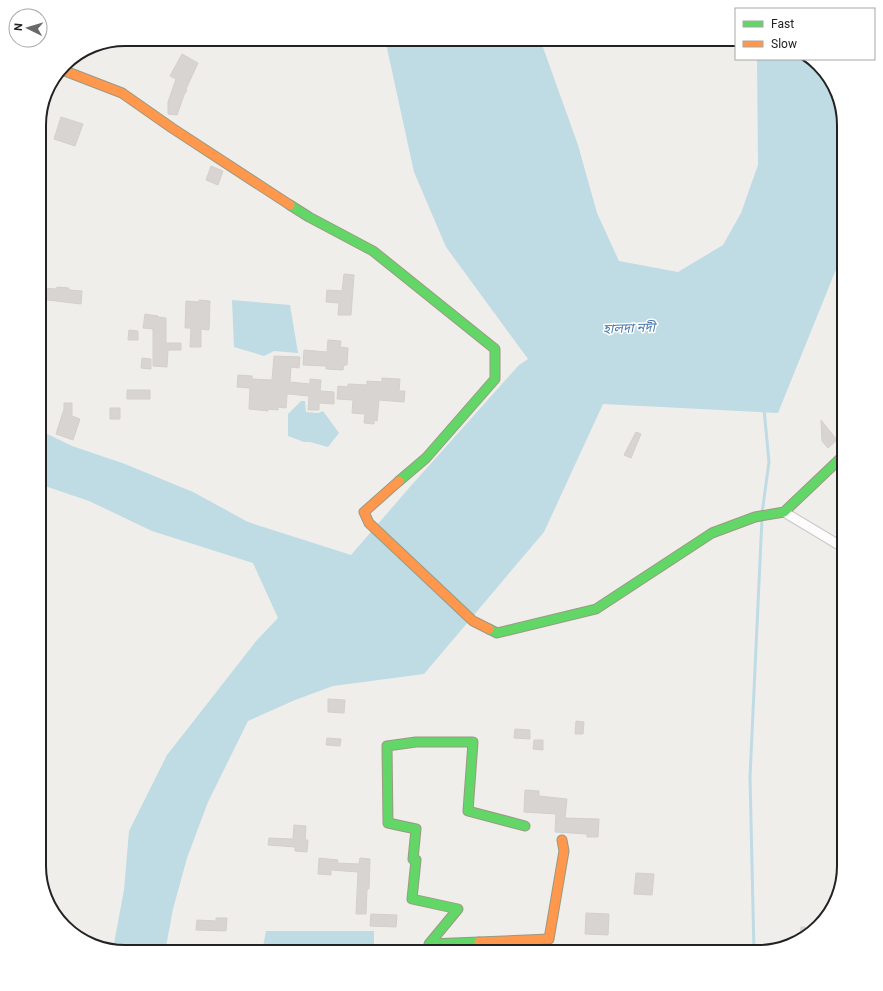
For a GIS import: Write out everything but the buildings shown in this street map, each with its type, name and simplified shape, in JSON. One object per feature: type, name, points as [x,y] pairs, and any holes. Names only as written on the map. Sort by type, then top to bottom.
[{"type":"street","points":[[67,72],[122,93],[178,132],[309,217],[373,251],[495,349],[495,379],[426,458],[364,512],[369,523],[473,621],[497,633],[596,609],[712,533],[756,516],[784,512],[837,544]]},
{"type":"street","points":[[784,512],[837,463]]},
{"type":"street","points":[[525,826],[468,811],[473,742],[416,742],[387,746],[388,823],[416,828],[413,859],[416,860],[412,898],[458,910],[429,944],[549,938],[564,851],[562,840]]},
{"type":"water","name":"হালদা নদী","points":[[387,46],[543,46],[578,145],[597,213],[619,261],[678,272],[723,245],[741,213],[758,165],[757,60],[802,60],[821,77],[833,100],[837,120],[837,267],[778,413],[603,404],[544,532],[424,674],[333,686],[295,700],[248,721],[208,802],[187,858],[173,909],[166,945],[114,944],[124,890],[129,831],[167,755],[257,640],[278,618],[253,563],[152,531],[89,501],[46,486],[46,433],[72,446],[125,464],[193,492],[248,522],[351,555],[519,365],[528,359],[446,247],[414,172]]},
{"type":"water","points":[[232,300],[290,305],[298,353],[274,351],[264,356],[234,347]]},
{"type":"water","points":[[301,401],[305,401],[306,412],[318,413],[323,411],[339,433],[328,447],[310,442],[304,442],[288,436],[288,414]]},
{"type":"water","points":[[266,931],[374,931],[374,945],[263,945]]},
{"type":"waterway","points":[[762,513],[769,462],[764,409]]},
{"type":"waterway","points":[[754,945],[750,777],[762,518]]},
{"type":"traffic: fast","points":[[290,205],[309,217],[373,251],[495,349],[495,379],[426,458],[399,481]]},
{"type":"traffic: fast","points":[[489,629],[497,633],[596,609],[712,533],[755,517],[784,512],[837,462]]},
{"type":"traffic: fast","points":[[479,942],[429,944],[458,909],[412,899],[416,860],[413,859],[416,829],[388,823],[387,746],[416,742],[473,742],[468,811],[525,826]]},
{"type":"traffic: slow","points":[[67,72],[122,93],[172,128],[290,205]]},
{"type":"traffic: slow","points":[[399,481],[364,512],[369,523],[473,621],[489,629]]},
{"type":"traffic: slow","points":[[479,942],[549,939],[564,851],[562,840]]}]
